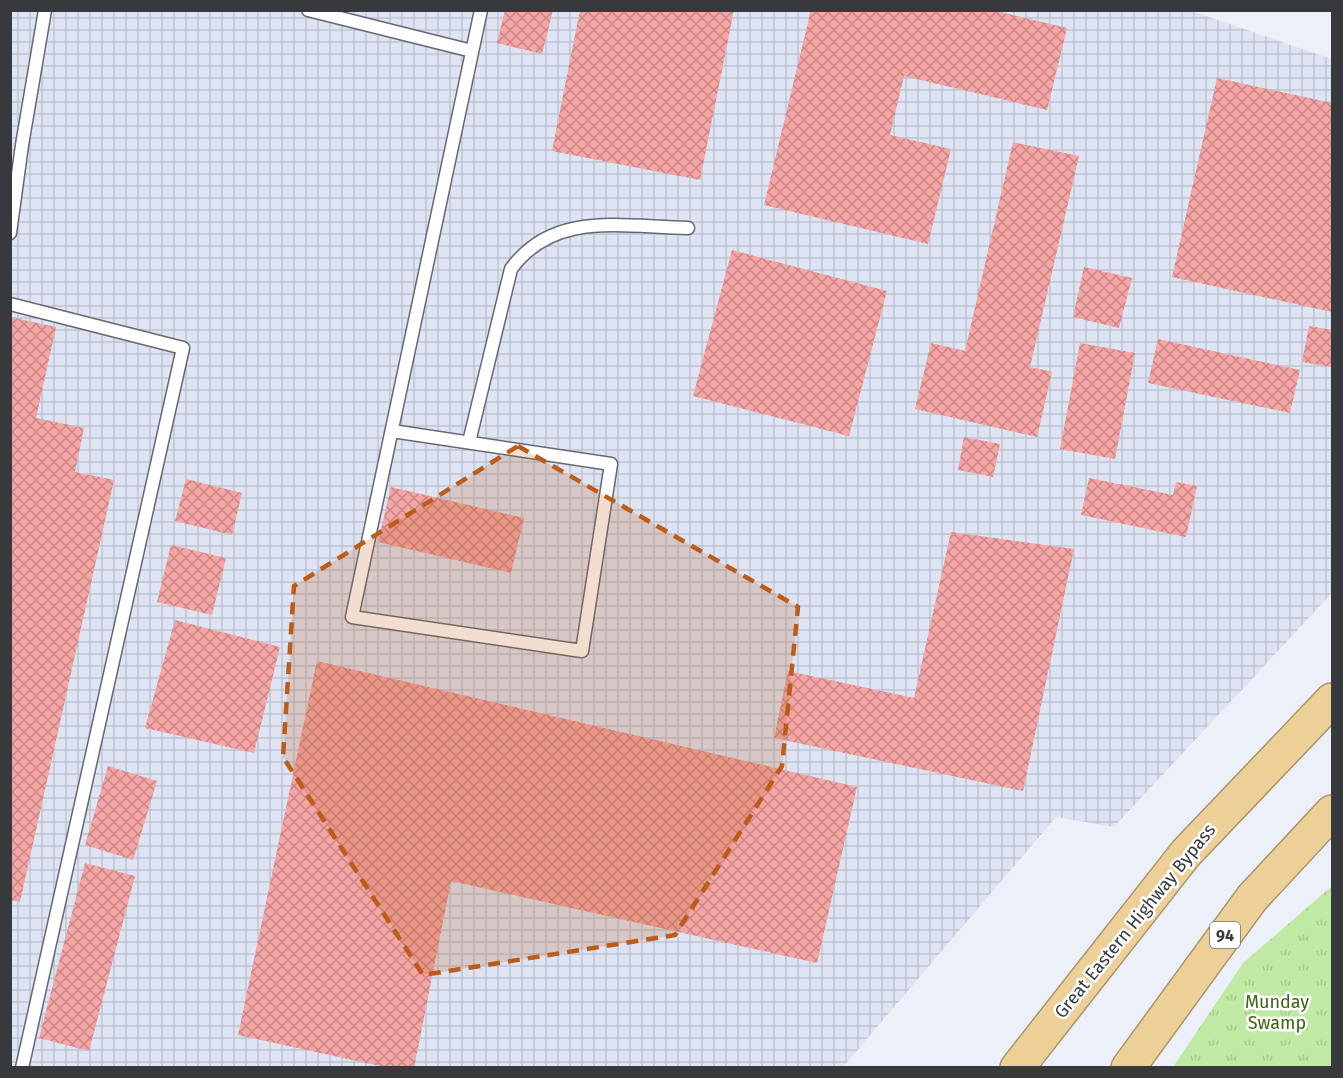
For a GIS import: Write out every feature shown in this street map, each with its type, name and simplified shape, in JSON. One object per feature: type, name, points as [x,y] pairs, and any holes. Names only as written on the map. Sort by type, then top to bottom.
[{"type":"highway","name":"Great Eastern Highway Bypass","points":[[1017,1068],[1186,852],[1332,700]]},
{"type":"highway","name":"94","points":[[1128,1068],[1252,898],[1332,812]]},
{"type":"lane","points":[[10,233],[45,10]]},
{"type":"lane","points":[[308,10],[472,51]]},
{"type":"lane","points":[[392,431],[611,464],[582,651],[352,617],[481,10]]},
{"type":"lane","points":[[470,442],[511,269],[523,251],[545,236],[579,226],[688,228]]},
{"type":"lane","points":[[10,304],[183,348],[22,1068]]},
{"type":"highlighted area","points":[[518,446],[798,607],[782,766],[675,935],[423,975],[283,757],[294,586]]},
{"type":"shaded area","points":[[1188,10],[1332,59],[1332,593],[1114,827],[1056,817],[843,1067],[11,1067],[10,11]]},
{"type":"green space","name":"Munday Swamp","points":[[1332,886],[1332,1067],[1173,1067],[1243,963]]},
{"type":"building","points":[[505,10],[553,10],[542,54],[497,43]]},
{"type":"building","points":[[580,10],[734,10],[700,180],[552,151]]},
{"type":"building","points":[[811,10],[992,10],[1067,28],[1047,110],[904,76],[890,135],[951,149],[928,244],[764,205]]},
{"type":"building","points":[[1217,78],[1332,103],[1332,312],[1172,277]]},
{"type":"building","points":[[1013,142],[1079,156],[1030,367],[1052,372],[1037,437],[915,409],[931,343],[965,351]]},
{"type":"building","points":[[732,250],[887,291],[849,436],[693,396]]},
{"type":"building","points":[[1084,267],[1132,278],[1119,328],[1073,317]]},
{"type":"building","points":[[10,317],[56,327],[36,418],[84,428],[75,472],[114,480],[20,902],[10,900]]},
{"type":"building","points":[[1309,326],[1332,330],[1332,367],[1302,362]]},
{"type":"building","points":[[1158,339],[1300,370],[1290,413],[1148,383]]},
{"type":"building","points":[[1080,343],[1135,353],[1115,459],[1060,449]]},
{"type":"building","points":[[964,437],[1000,444],[993,477],[958,470]]},
{"type":"building","points":[[1089,478],[1173,495],[1176,482],[1197,486],[1186,537],[1081,515]]},
{"type":"building","points":[[186,479],[242,493],[232,535],[175,521]]},
{"type":"building","points":[[391,487],[524,518],[511,573],[378,542]]},
{"type":"building","points":[[951,532],[1074,549],[1023,791],[774,738],[788,671],[914,698]]},
{"type":"building","points":[[171,545],[226,558],[212,615],[157,602]]},
{"type":"building","points":[[175,620],[280,647],[254,753],[145,728]]},
{"type":"building","points":[[317,661],[857,787],[817,963],[451,881],[414,1068],[389,1068],[238,1035]]},
{"type":"building","points":[[108,766],[157,781],[133,860],[85,845]]},
{"type":"building","points":[[85,863],[135,876],[89,1051],[39,1038]]}]
